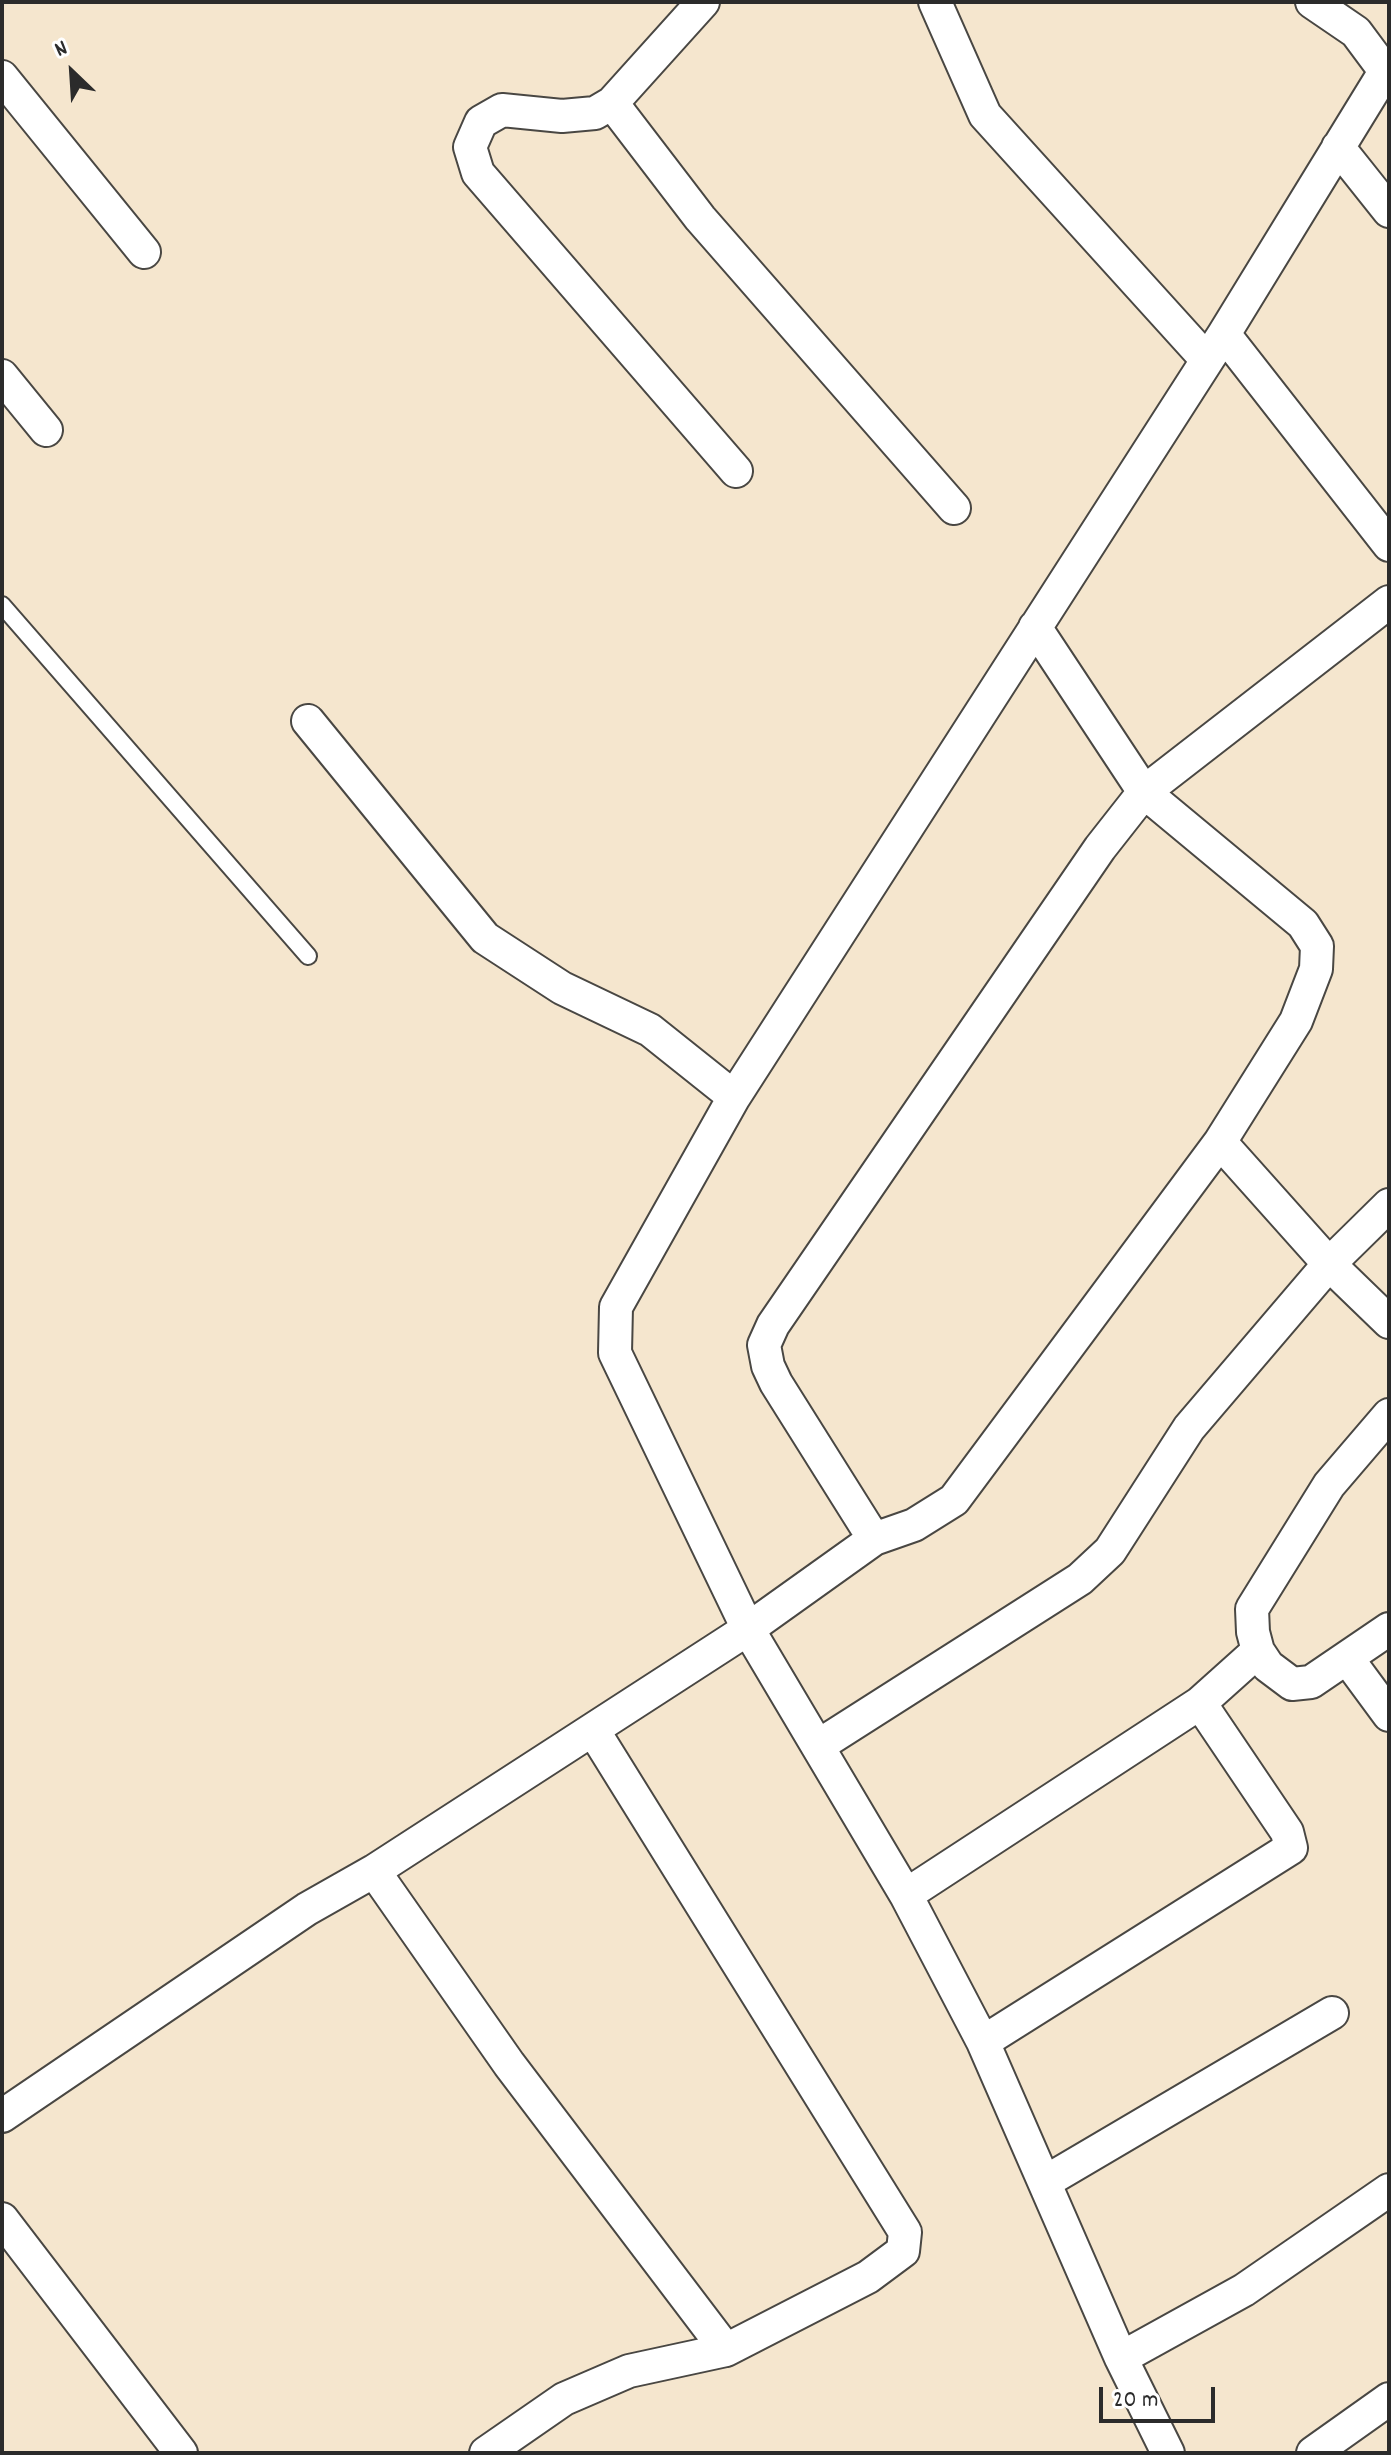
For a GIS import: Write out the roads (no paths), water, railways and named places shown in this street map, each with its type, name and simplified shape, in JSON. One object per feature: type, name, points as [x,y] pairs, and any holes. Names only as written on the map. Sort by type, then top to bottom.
[{"type":"street","points":[[703,2],[612,103],[595,113],[562,116],[502,110],[481,122],[470,147],[478,173],[736,471]]},
{"type":"street","points":[[935,2],[985,115],[1215,347],[1389,545]]},
{"type":"street","points":[[1168,2453],[1121,2358],[983,2042],[906,1895],[748,1629],[615,1353],[616,1307],[734,1097],[1215,347],[1387,68],[1356,32],[1312,2]]},
{"type":"street","points":[[2,77],[144,252]]},
{"type":"street","points":[[612,103],[700,218],[954,508]]},
{"type":"street","points":[[1338,147],[1389,211]]},
{"type":"street","points":[[2,376],[46,430]]},
{"type":"street","points":[[874,1539],[776,1383],[768,1366],[764,1345],[773,1325],[1100,848],[1144,792],[1389,602]]},
{"type":"street","points":[[2,2116],[307,1909],[374,1871],[748,1629],[874,1539],[914,1525],[954,1500],[1220,1142],[1296,1021],[1316,969],[1317,946],[1303,924],[1144,792],[1035,627]]},
{"type":"street","points":[[308,721],[485,938],[562,988],[650,1030],[734,1097]]},
{"type":"street","points":[[1220,1142],[1329,1264],[1389,1322]]},
{"type":"street","points":[[818,1746],[1080,1579],[1110,1551],[1189,1428],[1329,1264],[1389,1205]]},
{"type":"street","points":[[1389,1415],[1329,1485],[1252,1609],[1258,1651],[1268,1666],[1292,1684],[1311,1682],[1389,1629]]},
{"type":"street","points":[[906,1895],[1200,1703],[1258,1651]]},
{"type":"street","points":[[1347,1658],[1389,1715]]},
{"type":"street","points":[[983,2042],[1291,1848],[1287,1832],[1200,1703]]},
{"type":"street","points":[[486,2453],[564,2399],[629,2371],[726,2350],[868,2277],[903,2251],[905,2232],[593,1730]]},
{"type":"street","points":[[374,1871],[509,2064],[726,2350]]},
{"type":"street","points":[[1045,2182],[1332,2013]]},
{"type":"street","points":[[1121,2358],[1244,2290],[1389,2190]]},
{"type":"street","points":[[2,2219],[181,2453]]},
{"type":"street","points":[[1313,2453],[1389,2399]]},
{"type":"lane","points":[[2,605],[308,956]]}]
